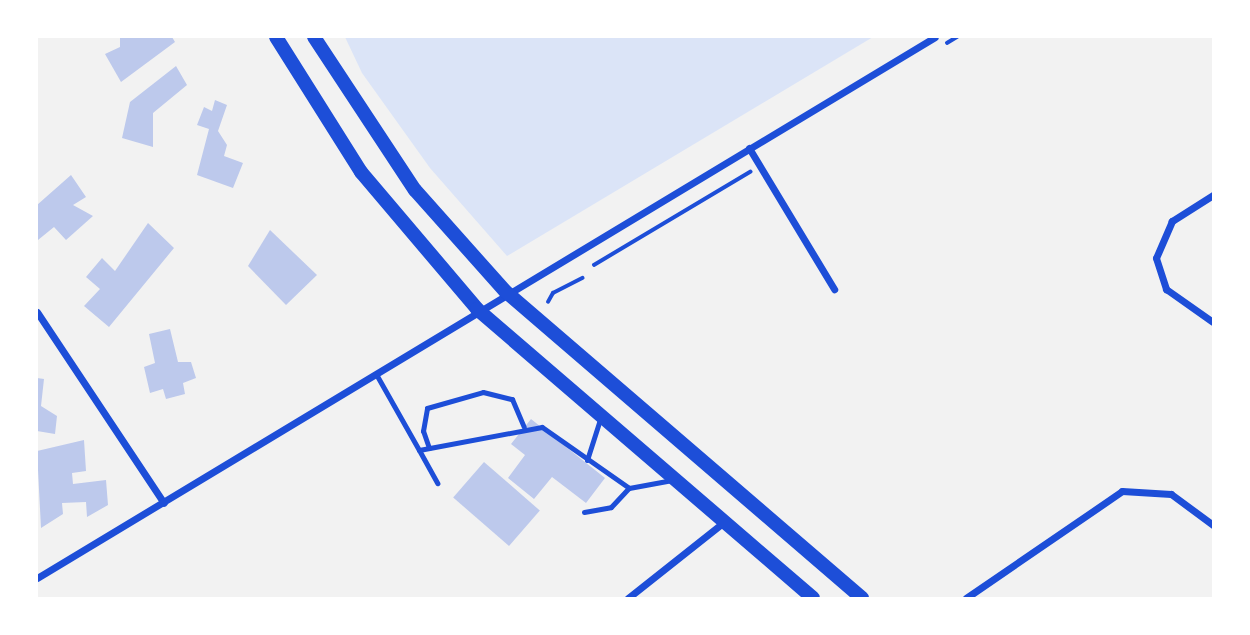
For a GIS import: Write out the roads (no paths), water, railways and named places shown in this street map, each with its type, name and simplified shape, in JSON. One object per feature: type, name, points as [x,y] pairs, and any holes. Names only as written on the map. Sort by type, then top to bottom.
[{"type":"main road","points":[[276,37],[369,183],[477,309],[681,479],[813,598]]},
{"type":"main road","points":[[314,37],[415,190],[505,291],[862,598]]},
{"type":"street","points":[[37,578],[376,374],[505,291],[750,149],[935,37]]},
{"type":"street","points":[[750,149],[834,289]]},
{"type":"street","points":[[1213,195],[1171,221],[1157,248],[1160,279],[1213,322]]},
{"type":"street","points":[[37,312],[164,503]]},
{"type":"street","points":[[966,598],[1122,491],[1171,494],[1213,525]]},
{"type":"street","points":[[628,598],[728,520]]},
{"type":"lane","points":[[376,374],[438,483]]},
{"type":"lane","points":[[429,448],[422,422],[427,408],[483,392],[512,399],[524,427]]},
{"type":"lane","points":[[587,460],[601,414]]},
{"type":"lane","points":[[419,450],[524,427],[549,430],[629,488]]},
{"type":"lane","points":[[584,512],[611,507],[629,488],[681,479]]}]
